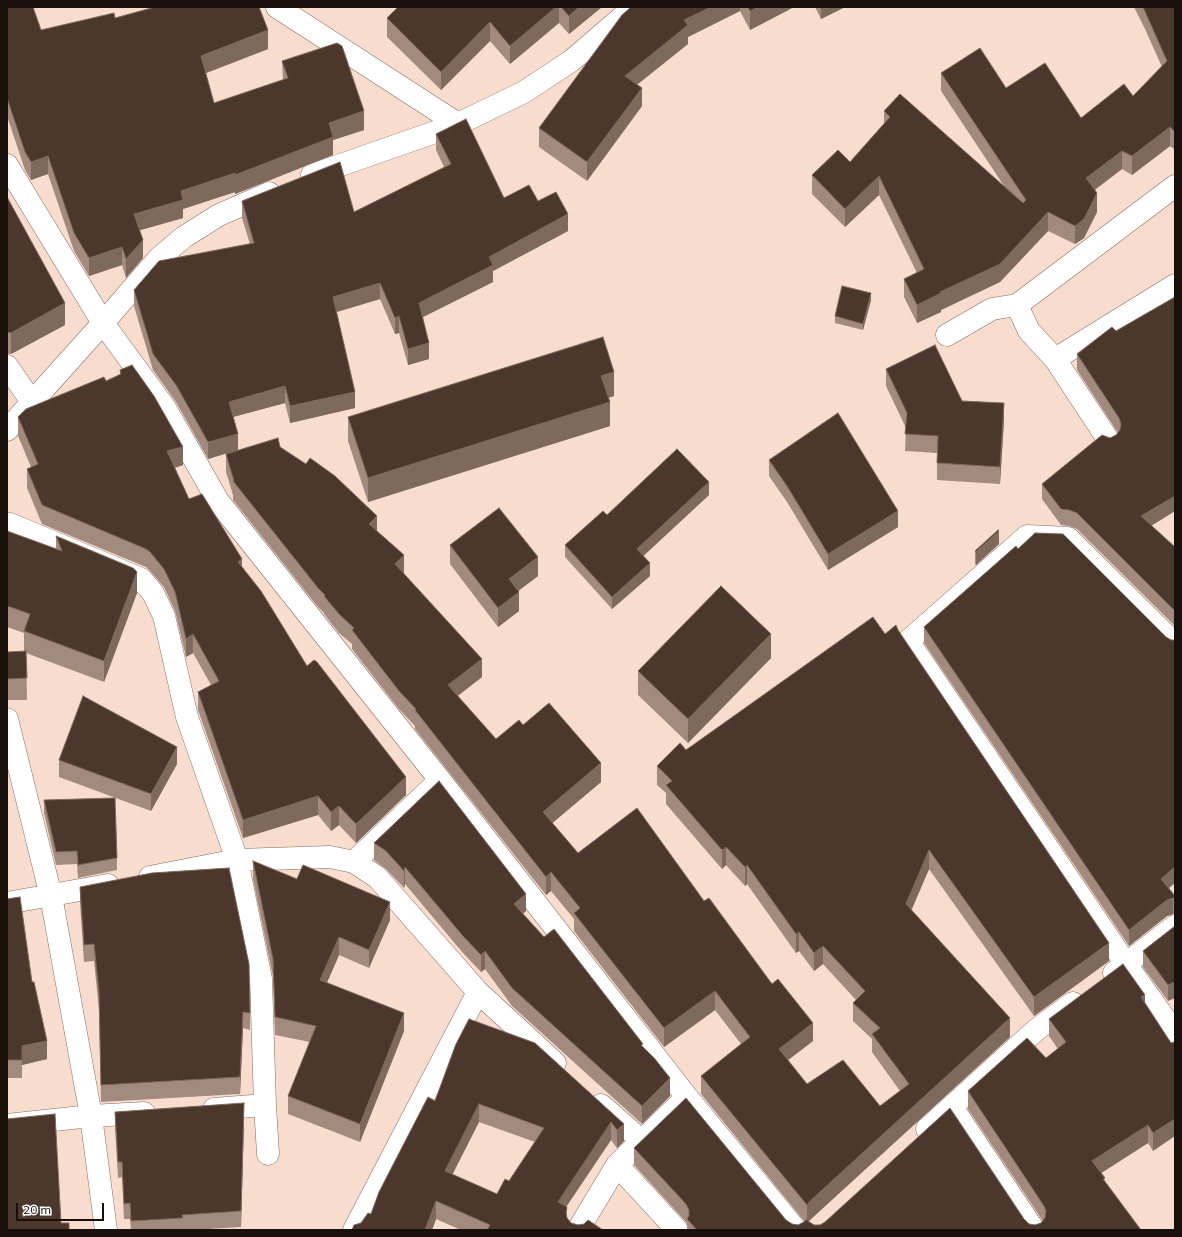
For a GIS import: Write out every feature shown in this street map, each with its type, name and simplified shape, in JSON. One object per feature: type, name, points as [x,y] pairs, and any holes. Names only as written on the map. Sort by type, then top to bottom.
[{"type":"street","points":[[277,7],[458,124]]},
{"type":"street","points":[[7,430],[159,258],[184,238],[219,215],[251,200],[327,170],[458,124],[524,92],[571,61],[634,7]]},
{"type":"street","points":[[7,165],[103,323],[165,408],[218,501],[440,780],[687,1097],[796,1230]]},
{"type":"street","points":[[947,335],[992,309],[1016,305],[1175,186]]},
{"type":"street","points":[[1055,359],[1175,286]]},
{"type":"street","points":[[1016,305],[1030,331],[1055,359],[1110,441]]},
{"type":"street","points":[[7,366],[32,402]]},
{"type":"street","points":[[8,521],[141,580],[154,593],[164,616],[187,717],[237,860],[261,979],[268,1154]]},
{"type":"street","points":[[1175,644],[1068,538],[1027,536],[908,641],[1126,964],[1175,1033]]},
{"type":"street","points":[[7,719],[51,896],[91,1116],[106,1230]]},
{"type":"street","points":[[354,862],[440,780]]},
{"type":"street","points":[[7,903],[51,896],[237,860],[330,857],[354,862],[376,877],[478,992],[571,1077]]},
{"type":"street","points":[[911,1144],[1036,1030],[1175,926]]},
{"type":"street","points":[[354,1230],[478,992]]},
{"type":"street","points":[[589,1093],[642,1141]]},
{"type":"street","points":[[578,1230],[617,1165],[687,1097]]},
{"type":"street","points":[[194,1110],[265,1105]]},
{"type":"street","points":[[952,1107],[1034,1230]]},
{"type":"street","points":[[7,1125],[91,1116],[162,1112]]},
{"type":"street","points":[[617,1165],[677,1230]]},
{"type":"building","points":[[7,7],[33,7],[41,30],[114,13],[115,18],[155,7],[259,7],[268,30],[201,56],[214,103],[288,78],[282,61],[337,43],[342,46],[364,111],[329,123],[333,137],[235,175],[235,173],[181,191],[183,200],[134,214],[143,240],[126,259],[122,247],[89,258],[74,233],[48,156],[31,162],[25,152],[7,98]]},
{"type":"building","points":[[398,7],[556,7],[510,46],[490,22],[441,72],[387,18]]},
{"type":"building","points":[[561,7],[579,7],[569,16]]},
{"type":"building","points":[[631,7],[711,7],[684,20],[688,25],[625,76],[642,88],[587,162],[539,128],[622,15]]},
{"type":"building","points":[[748,7],[758,7],[750,11]]},
{"type":"building","points":[[1143,7],[1175,7],[1175,132],[1170,127],[1132,156],[1122,151],[1086,178],[1097,193],[1084,219],[1075,226],[1048,212],[1000,264],[940,292],[941,293],[917,305],[904,279],[924,269],[879,176],[845,209],[812,175],[838,150],[850,162],[890,117],[884,111],[900,94],[1023,203],[1026,200],[941,73],[980,48],[1006,88],[1045,63],[1081,118],[1124,84],[1133,96],[1167,61]]},
{"type":"building","points":[[466,119],[504,198],[529,185],[538,201],[556,192],[568,214],[489,257],[493,265],[419,303],[429,343],[408,349],[399,316],[395,318],[380,283],[333,297],[355,392],[290,406],[285,386],[229,402],[238,434],[208,442],[176,385],[153,354],[134,290],[159,261],[254,243],[242,201],[340,162],[354,212],[451,164],[436,134]]},
{"type":"building","points":[[7,197],[65,303],[11,333],[7,332]]},
{"type":"building","points":[[842,286],[871,293],[863,324],[835,316]]},
{"type":"building","points":[[1175,297],[1175,496],[1141,516],[1175,547],[1175,611],[1077,513],[1061,509],[1042,484],[1102,435],[1110,438],[1116,435],[1120,430],[1121,424],[1119,418],[1077,354],[1112,327],[1116,331]]},
{"type":"building","points":[[603,337],[614,372],[601,376],[610,402],[368,478],[348,417]]},
{"type":"building","points":[[935,345],[962,401],[1004,403],[1000,467],[937,463],[938,436],[905,434],[907,413],[886,369]]},
{"type":"building","points":[[132,365],[154,396],[183,447],[167,451],[189,499],[202,494],[242,559],[238,562],[261,591],[307,666],[314,660],[317,662],[406,777],[356,824],[339,806],[331,812],[318,796],[243,820],[198,692],[219,681],[193,634],[186,639],[175,592],[164,569],[146,549],[42,505],[27,469],[38,464],[18,417],[26,409],[104,377],[106,381],[121,374],[120,370]]},
{"type":"building","points":[[838,413],[898,511],[828,554],[787,486],[769,460]]},
{"type":"building","points":[[278,438],[280,447],[306,464],[310,458],[335,476],[377,516],[369,524],[404,555],[395,564],[482,659],[448,685],[496,739],[519,720],[523,725],[549,703],[601,763],[543,812],[578,853],[637,808],[704,901],[709,898],[772,984],[778,979],[813,1023],[779,1049],[807,1084],[843,1060],[880,1106],[909,1084],[872,1034],[880,1028],[853,1003],[865,991],[823,946],[814,953],[799,932],[796,934],[747,865],[745,867],[726,847],[722,850],[666,785],[672,781],[657,766],[680,743],[686,750],[873,617],[885,634],[896,625],[1109,943],[1034,997],[929,850],[906,904],[1010,1018],[807,1205],[701,1076],[750,1037],[715,991],[664,1028],[574,913],[580,908],[551,872],[546,877],[415,710],[416,709],[399,691],[352,630],[354,628],[339,614],[324,596],[325,595],[233,481],[226,454]]},
{"type":"building","points":[[677,449],[709,482],[637,549],[650,563],[612,597],[565,545],[603,511],[607,515]]},
{"type":"building","points":[[499,508],[538,557],[509,579],[519,592],[498,608],[450,545]]},
{"type":"building","points":[[998,530],[999,531],[976,552],[975,551]]},
{"type":"building","points":[[7,531],[62,551],[56,536],[133,568],[137,572],[104,661],[24,631],[30,614],[7,606]]},
{"type":"building","points":[[1035,533],[1063,534],[1166,637],[1171,640],[1175,640],[1175,867],[1161,879],[1175,898],[1167,900],[1129,930],[924,627],[1016,546],[1018,549]]},
{"type":"building","points":[[721,586],[771,634],[688,719],[638,671]]},
{"type":"building","points":[[26,651],[27,678],[7,679],[7,652]]},
{"type":"building","points":[[83,696],[177,747],[151,794],[59,760]]},
{"type":"building","points":[[439,781],[526,894],[514,904],[544,937],[554,929],[643,1044],[641,1045],[655,1059],[670,1078],[642,1106],[512,988],[485,951],[481,955],[463,936],[405,867],[404,871],[386,851],[374,843]]},
{"type":"building","points":[[115,798],[117,858],[78,865],[77,851],[56,852],[44,800]]},
{"type":"building","points":[[253,861],[297,879],[303,865],[390,902],[369,950],[339,937],[320,980],[404,1013],[360,1124],[288,1096],[316,1026],[275,1017],[273,959]]},
{"type":"building","points":[[229,868],[249,964],[250,1013],[243,1012],[240,1077],[101,1085],[99,993],[94,944],[84,945],[80,887],[152,873]]},
{"type":"building","points":[[20,897],[32,982],[34,982],[47,1041],[22,1046],[22,1060],[7,1060],[7,899]]},
{"type":"building","points":[[1175,926],[1175,982],[1168,985],[1143,951]]},
{"type":"building","points":[[1123,964],[1145,995],[1141,997],[1171,1043],[1174,1042],[1175,1044],[1175,1119],[1153,1133],[1148,1125],[1092,1161],[1105,1178],[1103,1179],[1141,1230],[697,1230],[687,1219],[689,1216],[689,1210],[686,1204],[634,1148],[686,1098],[786,1220],[792,1224],[798,1225],[807,1219],[814,1225],[820,1225],[950,1108],[1024,1219],[1029,1224],[1035,1225],[1041,1223],[1045,1218],[1046,1211],[1044,1206],[968,1091],[1027,1038],[1046,1058],[1066,1042],[1049,1019]]},
{"type":"building","points":[[469,1019],[535,1043],[624,1124],[617,1130],[611,1122],[558,1202],[567,1207],[567,1218],[571,1223],[578,1225],[584,1224],[588,1220],[603,1230],[487,1230],[490,1225],[436,1201],[425,1230],[352,1230],[354,1225],[361,1223],[368,1213],[371,1214],[379,1192],[428,1097],[435,1101],[456,1044]],"holes":[[[479,1104],[544,1128],[509,1181],[505,1179],[497,1194],[445,1171]]]},
{"type":"building","points":[[244,1103],[241,1211],[182,1215],[183,1218],[131,1221],[130,1203],[124,1204],[122,1162],[118,1162],[115,1112]]},
{"type":"building","points":[[55,1114],[61,1223],[69,1223],[69,1230],[7,1230],[7,1119]]}]
